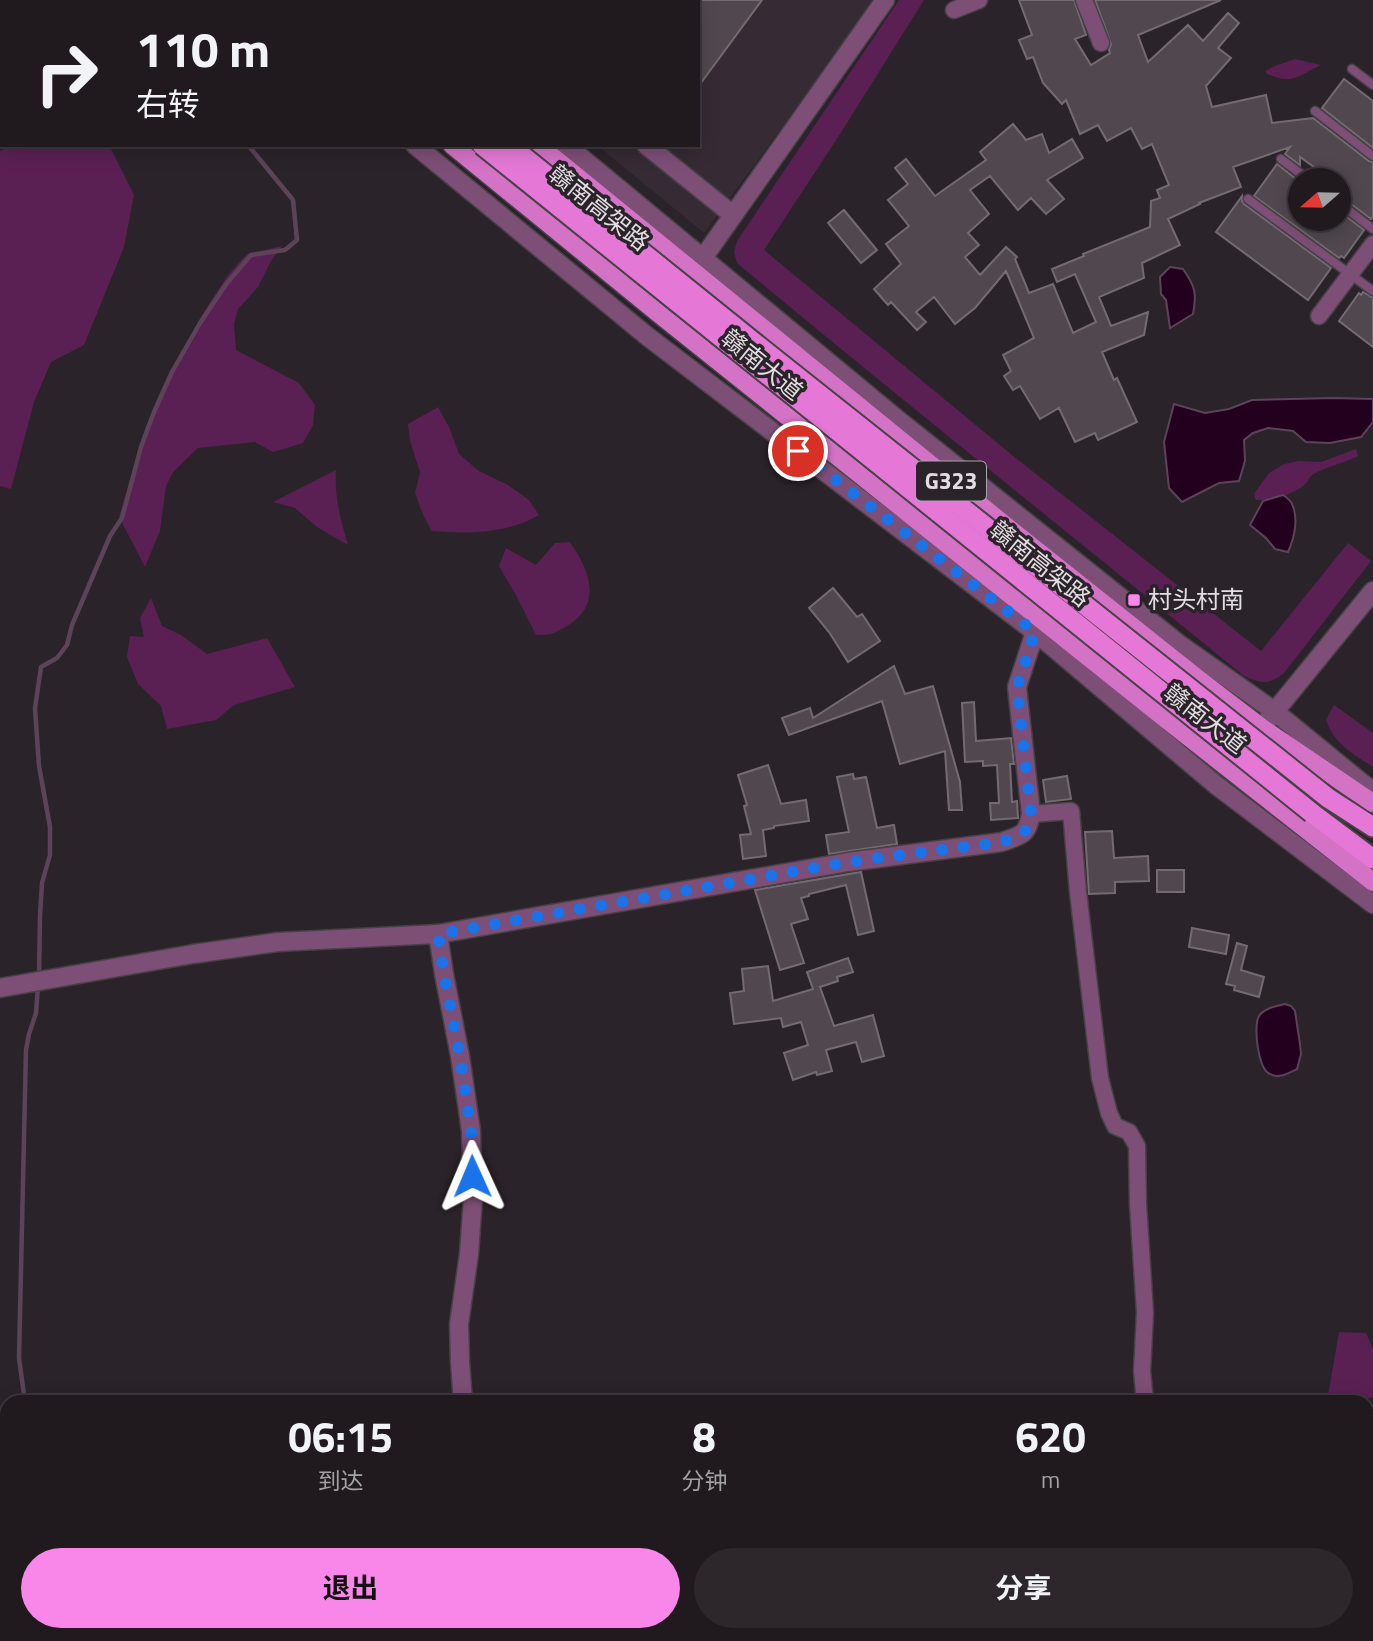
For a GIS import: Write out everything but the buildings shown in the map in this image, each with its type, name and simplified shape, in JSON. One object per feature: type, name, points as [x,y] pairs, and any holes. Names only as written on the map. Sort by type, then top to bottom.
[{"type":"highway","name":"赣南高架路","points":[[484,147],[1312,813],[1373,859]]},
{"type":"highway","name":"赣南高架路","points":[[511,147],[1328,798],[1373,827]]},
{"type":"main road","name":"赣南大道","points":[[454,147],[658,313],[1373,882]]},
{"type":"main road","name":"赣南大道","points":[[540,147],[1197,678],[1314,765],[1373,803]]},
{"type":"main road","points":[[1167,720],[1197,678]]},
{"type":"main road","points":[[1278,809],[1314,765]]},
{"type":"street","points":[[703,258],[885,0]]},
{"type":"street","points":[[954,10],[979,0]]},
{"type":"street","points":[[1084,0],[1101,43]]},
{"type":"street","points":[[417,147],[647,336],[1035,632],[1216,786],[1373,904]]},
{"type":"street","points":[[568,147],[897,419],[1179,644],[1274,712],[1373,793]]},
{"type":"street","points":[[648,147],[733,215]]},
{"type":"street","points":[[1319,316],[1373,244]]},
{"type":"street","points":[[1216,786],[1373,591]]},
{"type":"street","points":[[0,988],[278,942],[438,934],[848,862],[1002,842],[1021,835],[1029,827],[1031,814],[1017,687],[1035,632]]},
{"type":"street","points":[[1031,814],[1071,811],[1100,1078],[1115,1126],[1129,1132],[1137,1146],[1145,1313],[1144,1395]]},
{"type":"street","points":[[438,934],[471,1131],[473,1198],[469,1254],[459,1324],[462,1395]]},
{"type":"lane","points":[[1352,69],[1373,85]]},
{"type":"lane","points":[[1315,111],[1373,156]]},
{"type":"lane","points":[[1281,159],[1293,168]]},
{"type":"lane","points":[[1248,199],[1373,291]]},
{"type":"lane","points":[[1351,212],[1373,229]]},
{"type":"shaded area","points":[[700,0],[876,0],[704,233],[599,147],[700,147]]},
{"type":"shaded area","points":[[899,0],[924,0],[764,250],[1012,455],[1261,651],[1348,543],[1371,561],[1284,673],[1274,680],[1261,682],[1244,676],[737,263],[734,252],[737,241]]},
{"type":"shaded area","points":[[1295,59],[1321,65],[1290,79],[1276,77],[1265,71],[1275,66]]},
{"type":"shaded area","points":[[10,147],[110,147],[134,195],[124,247],[84,345],[51,362],[34,402],[11,489],[0,486],[0,151]]},
{"type":"shaded area","points":[[282,246],[258,287],[238,309],[234,324],[236,350],[299,383],[315,405],[313,425],[303,443],[273,452],[255,442],[198,448],[173,472],[166,486],[160,531],[145,567],[119,517],[145,429],[167,377],[228,275],[247,254]]},
{"type":"shaded area","points":[[1170,267],[1183,269],[1194,290],[1195,300],[1193,314],[1170,328],[1166,300],[1161,294],[1160,277]]},
{"type":"shaded area","points":[[1373,399],[1373,422],[1361,437],[1330,443],[1306,442],[1293,431],[1268,428],[1253,433],[1244,440],[1245,461],[1239,481],[1219,483],[1182,502],[1169,488],[1164,442],[1174,404],[1205,413],[1229,409],[1252,400]]},
{"type":"shaded area","points":[[438,407],[459,454],[479,471],[508,485],[529,500],[539,515],[514,526],[487,531],[432,531],[415,493],[420,472],[410,441],[408,424]]},
{"type":"shaded area","points":[[1356,449],[1358,456],[1315,473],[1300,488],[1274,498],[1256,500],[1254,494],[1269,473],[1284,464],[1299,461],[1321,462]]},
{"type":"shaded area","points":[[336,470],[337,499],[348,545],[317,527],[295,508],[273,502]]},
{"type":"shaded area","points":[[1283,495],[1291,503],[1295,516],[1294,535],[1288,552],[1275,549],[1250,525],[1263,501]]},
{"type":"shaded area","points":[[570,542],[583,564],[590,587],[585,608],[562,629],[536,635],[499,566],[506,548],[536,565],[555,543]]},
{"type":"shaded area","points":[[151,598],[162,626],[181,635],[207,654],[267,638],[295,687],[234,705],[216,720],[167,729],[161,706],[138,684],[127,657],[130,636],[144,637],[140,618]]},
{"type":"shaded area","points":[[1334,705],[1373,733],[1373,767],[1345,748],[1334,736],[1326,720]]},
{"type":"shaded area","points":[[1285,1004],[1295,1011],[1301,1054],[1297,1069],[1277,1076],[1270,1074],[1262,1064],[1256,1029],[1259,1016],[1264,1011]]},
{"type":"shaded area","points":[[1339,1332],[1366,1333],[1373,1349],[1373,1395],[1328,1395]]},
{"type":"waterway","points":[[39,978],[42,883],[50,855],[50,827],[39,766],[35,708],[41,667],[57,658],[67,645],[72,625],[110,536],[122,518],[141,447],[154,412],[172,372],[200,323],[227,283],[251,255],[285,250],[297,240],[293,200],[250,147]]},
{"type":"waterway","points":[[24,1395],[19,1358],[26,1050],[36,1013],[38,986]]},
{"type":"place","name":"村头村南","points":[[1134,600]]},
{"type":"route","points":[[472,1176],[471,1131],[438,934],[848,862],[1002,842],[1021,835],[1029,827],[1031,814],[1017,687],[1035,632],[798,451]]}]
